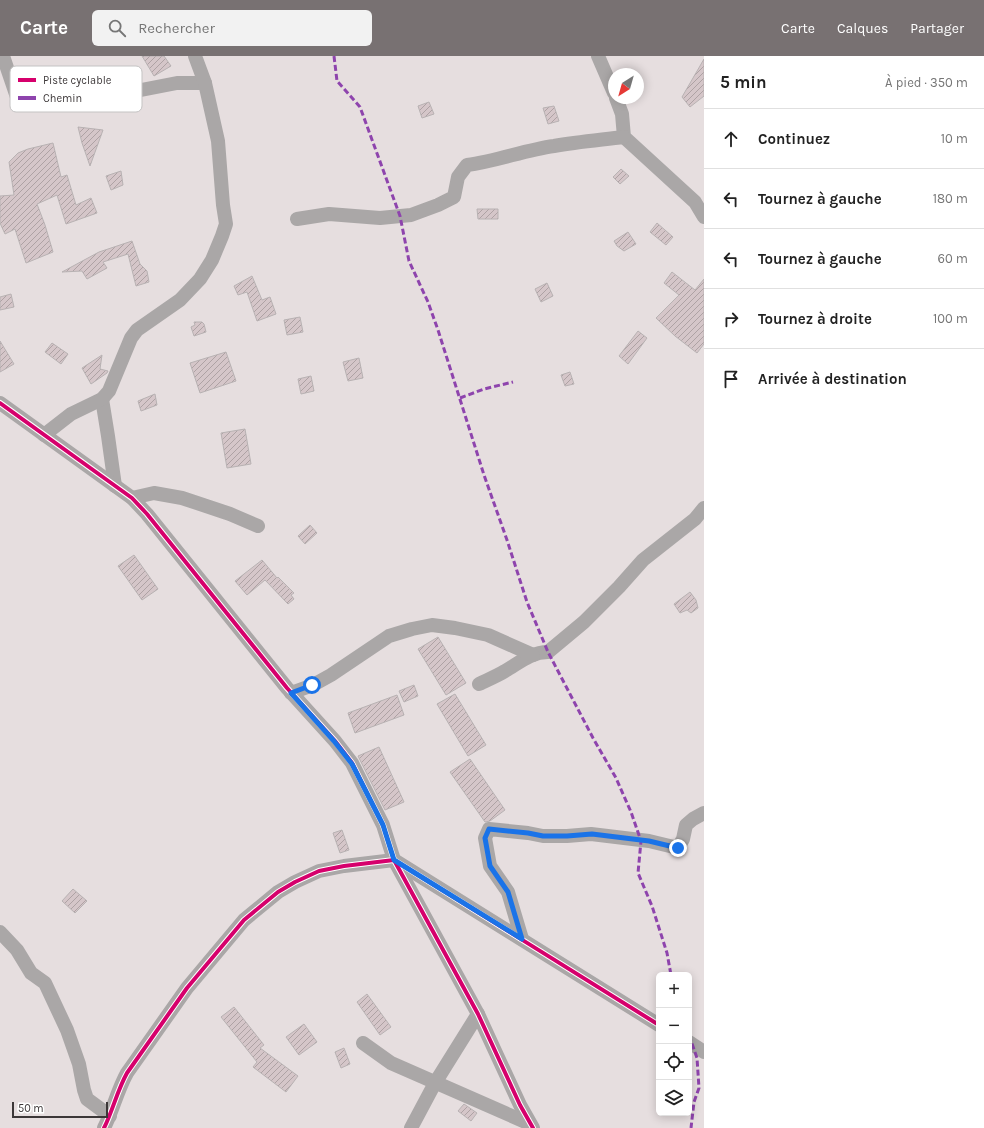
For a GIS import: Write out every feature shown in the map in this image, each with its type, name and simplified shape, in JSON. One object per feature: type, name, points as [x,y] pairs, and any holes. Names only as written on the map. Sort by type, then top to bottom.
[{"type":"street","points":[[3,56],[10,77]]},
{"type":"street","points":[[44,435],[71,414],[102,399],[109,391],[131,338],[137,330],[180,300],[200,279],[212,260],[226,224],[218,141],[205,83],[195,56]]},
{"type":"street","points":[[598,56],[608,79]]},
{"type":"street","points":[[142,90],[177,83],[205,83]]},
{"type":"street","points":[[618,104],[622,114],[624,137],[695,202],[704,217]]},
{"type":"street","points":[[297,219],[329,214],[380,218],[411,215],[438,205],[454,197],[458,177],[467,164],[482,163],[514,154],[554,146],[624,137]]},
{"type":"street","points":[[102,399],[115,486]]},
{"type":"street","points":[[0,403],[132,498],[148,514],[291,693],[334,741],[352,764],[383,825],[394,860],[478,1014],[531,1126]]},
{"type":"street","points":[[132,498],[154,493],[182,498],[230,514],[258,526]]},
{"type":"street","points":[[479,684],[504,672],[533,654],[548,652],[584,622],[643,560],[695,519],[704,508]]},
{"type":"street","points":[[291,693],[312,685],[331,675],[389,636],[412,629],[432,626],[455,628],[488,635],[533,654]]},
{"type":"street","points":[[522,939],[508,892],[490,866],[485,838],[489,829],[543,836],[592,834],[649,841],[678,848],[683,839],[686,825],[704,812]]},
{"type":"street","points":[[0,932],[17,950],[31,973],[45,983],[67,1030],[79,1064],[87,1099],[107,1122],[119,1087],[127,1073],[187,988],[244,920],[278,892],[296,882],[319,871],[344,866],[394,860],[656,1022]]},
{"type":"street","points":[[411,1128],[435,1083],[478,1014]]},
{"type":"street","points":[[363,1043],[391,1063],[531,1126]]},
{"type":"street","points":[[692,1044],[704,1052]]},
{"type":"building","points":[[142,56],[164,56],[171,66],[154,76]]},
{"type":"building","points":[[704,59],[704,96],[690,107],[682,97]]},
{"type":"building","points":[[429,102],[434,114],[422,118],[418,106]]},
{"type":"building","points":[[554,106],[559,121],[548,124],[543,108]]},
{"type":"building","points":[[78,127],[103,130],[90,166],[82,143]]},
{"type":"building","points":[[53,143],[61,177],[67,175],[76,205],[91,198],[97,213],[66,224],[57,195],[37,204],[53,252],[26,263],[15,229],[5,234],[0,223],[0,196],[14,195],[9,162],[18,153]]},
{"type":"building","points":[[621,169],[629,176],[620,184],[613,177]]},
{"type":"building","points":[[121,171],[123,185],[111,190],[106,176]]},
{"type":"building","points":[[477,209],[498,209],[498,219],[478,219]]},
{"type":"building","points":[[657,223],[673,237],[666,245],[650,232]]},
{"type":"building","points":[[628,232],[636,244],[624,251],[617,246],[614,241]]},
{"type":"building","points":[[132,241],[140,264],[147,271],[149,282],[136,286],[128,254],[103,262],[107,268],[87,279],[82,271],[62,272],[99,252]]},
{"type":"building","points":[[672,272],[695,290],[704,279],[704,344],[697,353],[675,336],[656,318],[679,295],[664,283]]},
{"type":"building","points":[[252,276],[262,300],[270,297],[276,314],[257,321],[247,292],[238,295],[234,286]]},
{"type":"building","points":[[547,283],[553,296],[541,302],[535,289]]},
{"type":"building","points":[[11,294],[14,307],[0,310],[0,297]]},
{"type":"building","points":[[300,317],[303,332],[287,335],[284,320]]},
{"type":"building","points":[[194,322],[202,322],[206,332],[194,336],[191,327],[195,325]]},
{"type":"building","points":[[638,331],[647,338],[628,364],[619,356]]},
{"type":"building","points":[[0,341],[14,364],[0,372]]},
{"type":"building","points":[[52,343],[68,354],[61,364],[45,352]]},
{"type":"building","points":[[226,352],[236,381],[200,393],[190,363]]},
{"type":"building","points":[[102,355],[100,369],[108,371],[91,384],[82,368]]},
{"type":"building","points":[[359,358],[363,378],[348,381],[343,362]]},
{"type":"building","points":[[570,372],[574,384],[565,386],[561,375]]},
{"type":"building","points":[[311,376],[314,391],[301,394],[298,379]]},
{"type":"building","points":[[155,394],[157,405],[141,411],[138,401]]},
{"type":"building","points":[[245,429],[251,464],[227,468],[221,433]]},
{"type":"building","points":[[310,525],[317,533],[305,544],[298,536]]},
{"type":"building","points":[[134,555],[158,589],[142,600],[118,566]]},
{"type":"building","points":[[262,560],[277,578],[278,577],[294,593],[291,595],[294,599],[288,604],[265,580],[247,595],[235,581]]},
{"type":"building","points":[[690,592],[696,600],[698,608],[691,613],[687,610],[680,613],[674,604]]},
{"type":"building","points":[[438,637],[466,683],[446,695],[418,649]]},
{"type":"building","points":[[414,685],[418,696],[404,702],[399,691]]},
{"type":"building","points":[[455,694],[486,745],[468,756],[437,704]]},
{"type":"building","points":[[397,695],[404,715],[355,733],[348,713]]},
{"type":"building","points":[[379,747],[404,802],[385,810],[358,756]]},
{"type":"building","points":[[470,759],[505,810],[490,821],[485,822],[450,772]]},
{"type":"building","points":[[342,830],[349,850],[340,853],[333,833]]},
{"type":"building","points":[[73,889],[87,901],[75,913],[62,901]]},
{"type":"building","points":[[367,994],[391,1027],[380,1035],[357,1002]]},
{"type":"building","points":[[234,1007],[264,1045],[260,1048],[298,1076],[286,1092],[253,1067],[257,1062],[221,1017]]},
{"type":"building","points":[[304,1024],[317,1042],[299,1055],[286,1037]]},
{"type":"building","points":[[344,1048],[350,1064],[341,1068],[335,1052]]},
{"type":"building","points":[[464,1104],[477,1113],[471,1121],[458,1111]]},
{"type":"marked path","points":[[334,56],[337,81],[360,107],[400,216],[409,261],[428,302],[438,330],[484,475],[527,602],[548,652],[593,738],[616,778],[631,812],[641,841],[638,873],[652,906],[667,953],[670,972]]},
{"type":"marked path","points":[[460,398],[484,389],[513,382]]},
{"type":"marked path","points":[[691,1128],[694,1102],[699,1088],[697,1058],[692,1044]]},
{"type":"cycle path","points":[[0,403],[132,498],[147,514],[287,688],[335,741],[352,763],[383,825],[394,860],[478,1014],[520,1105],[533,1128]]},
{"type":"cycle path","points":[[104,1128],[127,1073],[187,988],[244,920],[278,892],[295,882],[319,871],[344,866],[394,860],[656,1023]]},
{"type":"route","points":[[312,685],[291,693],[334,741],[352,764],[383,825],[394,860],[522,939],[518,931],[515,913],[508,892],[490,866],[485,838],[489,829],[543,836],[592,834],[649,841],[678,848]]}]
